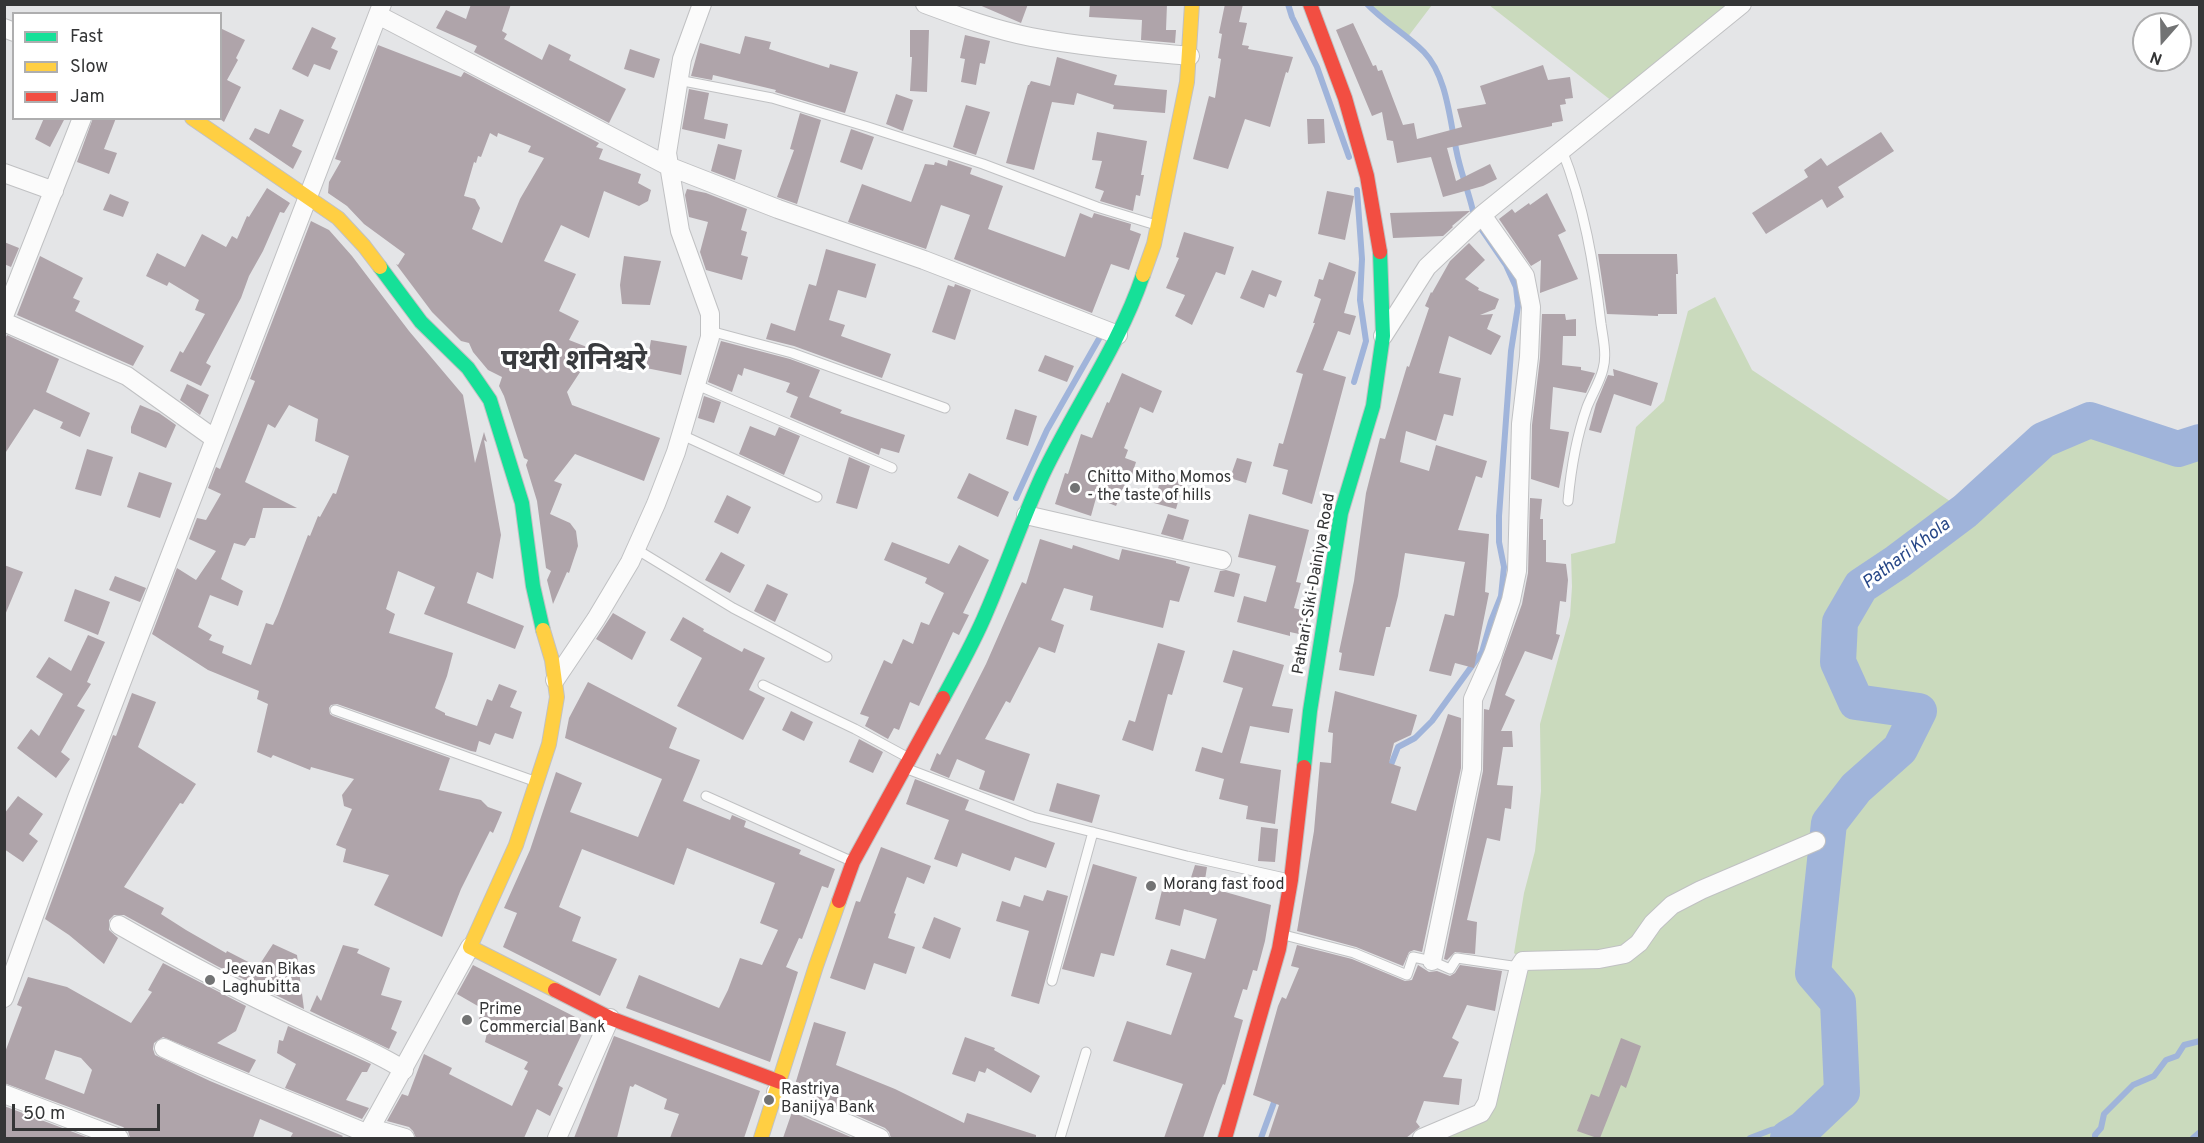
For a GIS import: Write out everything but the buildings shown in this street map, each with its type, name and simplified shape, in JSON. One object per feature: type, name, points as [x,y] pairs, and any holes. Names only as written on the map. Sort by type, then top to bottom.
[{"type":"street","points":[[555,680],[596,619],[636,549],[656,504],[697,385],[710,331],[710,314],[680,231],[667,153],[682,59],[702,4]]},
{"type":"street","points":[[925,4],[975,22],[1028,36],[1086,45],[1190,56]]},
{"type":"street","points":[[761,1138],[816,966],[853,862],[959,669],[985,616],[1043,475],[1135,300],[1158,226],[1190,56],[1192,4]]},
{"type":"street","name":"Pathari-Siki-Dainiya Road","points":[[1225,1138],[1282,934],[1291,880],[1310,711],[1341,513],[1373,406],[1383,336],[1380,254],[1367,176],[1345,98],[1310,4]]},
{"type":"street","points":[[1383,336],[1427,267],[1482,215],[1742,4]]},
{"type":"street","points":[[4,998],[77,798],[380,10],[668,166],[935,264],[1118,335]]},
{"type":"street","points":[[4,316],[81,120]]},
{"type":"street","points":[[195,120],[338,218],[364,246],[421,322],[468,368],[490,400],[522,503],[533,586],[552,660],[557,697],[549,744],[516,845],[470,947],[368,1134]]},
{"type":"street","points":[[4,173],[54,191]]},
{"type":"street","points":[[1432,961],[1472,769],[1473,699],[1496,645],[1511,600],[1517,571],[1521,424],[1529,357],[1531,307],[1525,276],[1482,215]]},
{"type":"street","points":[[4,322],[127,376],[215,439]]},
{"type":"street","points":[[1026,515],[1222,560]]},
{"type":"street","points":[[1422,1138],[1481,1113],[1487,1103],[1519,967],[1524,961],[1599,959],[1625,954],[1639,943],[1653,923],[1672,905],[1701,890],[1816,841]]},
{"type":"street","points":[[119,925],[192,968],[307,1023],[358,1044],[404,1070]]},
{"type":"street","points":[[470,947],[610,1018],[778,1087],[880,1138]]},
{"type":"street","points":[[557,1138],[610,1018]]},
{"type":"street","points":[[164,1048],[227,1077],[289,1100],[368,1134],[405,1138]]},
{"type":"street","points":[[4,1094],[119,1138]]},
{"type":"lane","points":[[678,80],[772,98],[868,127],[983,164],[1097,207],[1158,226]]},
{"type":"lane","points":[[1562,150],[1583,212],[1605,351],[1604,368],[1579,431],[1571,463],[1568,501]]},
{"type":"lane","points":[[710,331],[792,353],[945,408]]},
{"type":"lane","points":[[697,385],[892,468]]},
{"type":"lane","points":[[681,435],[817,497]]},
{"type":"lane","points":[[636,549],[733,608],[827,657]]},
{"type":"lane","points":[[763,685],[855,729],[906,763],[1033,817],[1291,880]]},
{"type":"lane","points":[[335,710],[536,782]]},
{"type":"lane","points":[[706,796],[853,862]]},
{"type":"lane","points":[[1052,981],[1094,832]]},
{"type":"lane","points":[[1282,934],[1354,953],[1407,975],[1413,957],[1432,961],[1450,969],[1457,958],[1519,967]]},
{"type":"lane","points":[[1060,1138],[1086,1052]]},
{"type":"green space","points":[[1367,5],[1432,5],[1407,38]]},
{"type":"green space","points":[[1489,5],[1742,5],[1617,105]]},
{"type":"green space","points":[[1715,297],[1752,370],[1965,511],[2043,440],[2090,420],[2178,449],[2199,442],[2199,1138],[1422,1138],[1481,1113],[1523,961],[1514,953],[1524,893],[1535,851],[1541,791],[1540,724],[1570,616],[1571,554],[1615,543],[1636,427],[1664,401],[1688,311]]},
{"type":"waterway","points":[[1288,4],[1292,17],[1317,67],[1349,157]]},
{"type":"waterway","points":[[1367,4],[1424,52],[1439,75],[1473,211]]},
{"type":"waterway","points":[[1354,382],[1366,341],[1360,300],[1362,259],[1357,190]]},
{"type":"waterway","points":[[1389,770],[1398,747],[1415,738],[1432,721],[1482,652],[1501,596],[1504,567],[1499,542],[1499,516],[1511,351],[1518,306],[1516,287],[1506,265],[1480,227]]},
{"type":"waterway","points":[[1016,498],[1047,430],[1100,337]]},
{"type":"waterway","name":"Pathari Khola","points":[[1788,1138],[1803,1129],[1842,1092],[1838,1002],[1813,973],[1829,823],[1856,788],[1900,749],[1919,711],[1856,702],[1838,662],[1840,622],[1861,586],[1965,511],[2043,440],[2090,420],[2178,449],[2200,442]]},
{"type":"waterway","points":[[2095,1138],[2101,1128],[2104,1114],[2133,1085],[2154,1076],[2166,1060],[2177,1056],[2184,1045],[2200,1041]]},
{"type":"waterway","points":[[1261,1138],[1276,1097]]},
{"type":"waterway","points":[[1750,1138],[1771,1130],[1809,1123]]},
{"type":"waterway","points":[[2193,1138],[2200,1132]]},
{"type":"traffic: fast","points":[[1304,767],[1310,711],[1341,513],[1373,406],[1383,336],[1380,252]]},
{"type":"traffic: fast","points":[[380,267],[421,322],[468,368],[490,400],[522,503],[533,586],[543,630]]},
{"type":"traffic: fast","points":[[943,698],[981,624],[1043,474],[1122,327],[1143,275]]},
{"type":"traffic: slow","points":[[1143,275],[1154,244],[1187,82],[1192,4]]},
{"type":"traffic: slow","points":[[195,120],[338,218],[380,267]]},
{"type":"traffic: slow","points":[[543,630],[552,660],[557,697],[549,744],[516,845],[470,947],[555,990]]},
{"type":"traffic: slow","points":[[761,1138],[839,901]]},
{"type":"traffic: jam","points":[[1310,4],[1345,98],[1367,176],[1380,252]]},
{"type":"traffic: jam","points":[[839,901],[853,862],[943,698]]},
{"type":"traffic: jam","points":[[1225,1138],[1279,949],[1291,880],[1304,767]]},
{"type":"traffic: jam","points":[[555,990],[610,1018],[780,1082]]},
{"type":"place","name":"Chitto Mitho Momos - the taste of hills","points":[[1075,488]]},
{"type":"place","name":"Morang fast food","points":[[1151,886]]},
{"type":"place","name":"Jeevan Bikas Laghubitta","points":[[210,980]]},
{"type":"place","name":"Prime Commercial Bank","points":[[467,1020]]},
{"type":"place","name":"Rastriya Banijya Bank","points":[[769,1100]]},
{"type":"district","name":"पथरी शनिश्चरे","points":[[574,363]]}]
